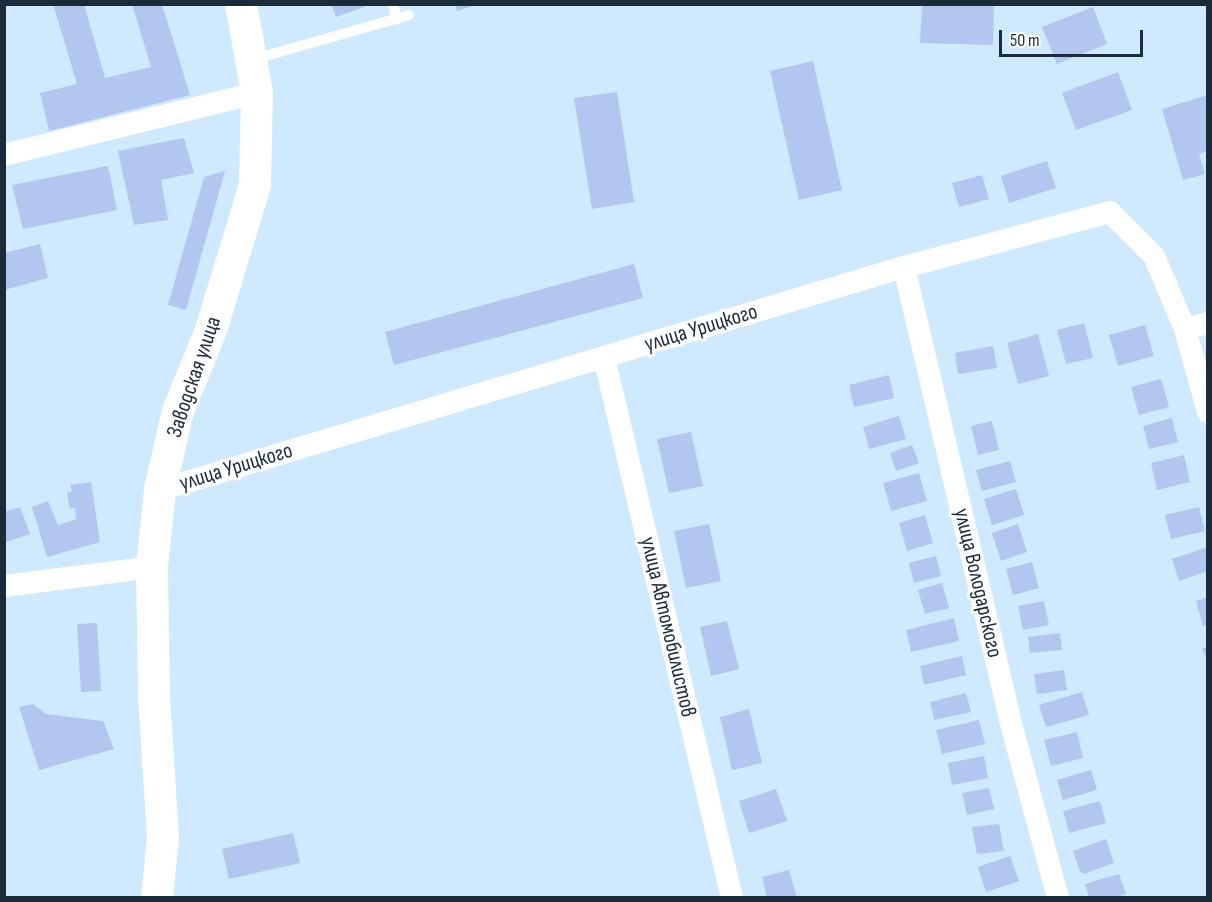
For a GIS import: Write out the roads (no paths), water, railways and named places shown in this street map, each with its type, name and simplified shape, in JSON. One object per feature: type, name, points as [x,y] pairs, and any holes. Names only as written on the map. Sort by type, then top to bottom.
[{"type":"main road","name":"Заводская улица","points":[[157,897],[163,838],[154,695],[152,567],[160,490],[178,411],[211,330],[255,185],[257,93],[241,4]]},
{"type":"street","points":[[4,155],[257,93]]},
{"type":"street","name":"улица Урицкого","points":[[160,490],[904,267],[1110,212],[1154,256],[1185,329],[1208,412]]},
{"type":"street","name":"улица Володарского","points":[[904,267],[1010,720],[1058,897]]},
{"type":"street","points":[[1185,329],[1208,323]]},
{"type":"street","name":"улица Автомобилистов","points":[[604,357],[732,897]]},
{"type":"street","points":[[4,586],[152,567]]},
{"type":"lane","points":[[393,4],[397,19]]},
{"type":"lane","points":[[252,60],[409,15]]}]
